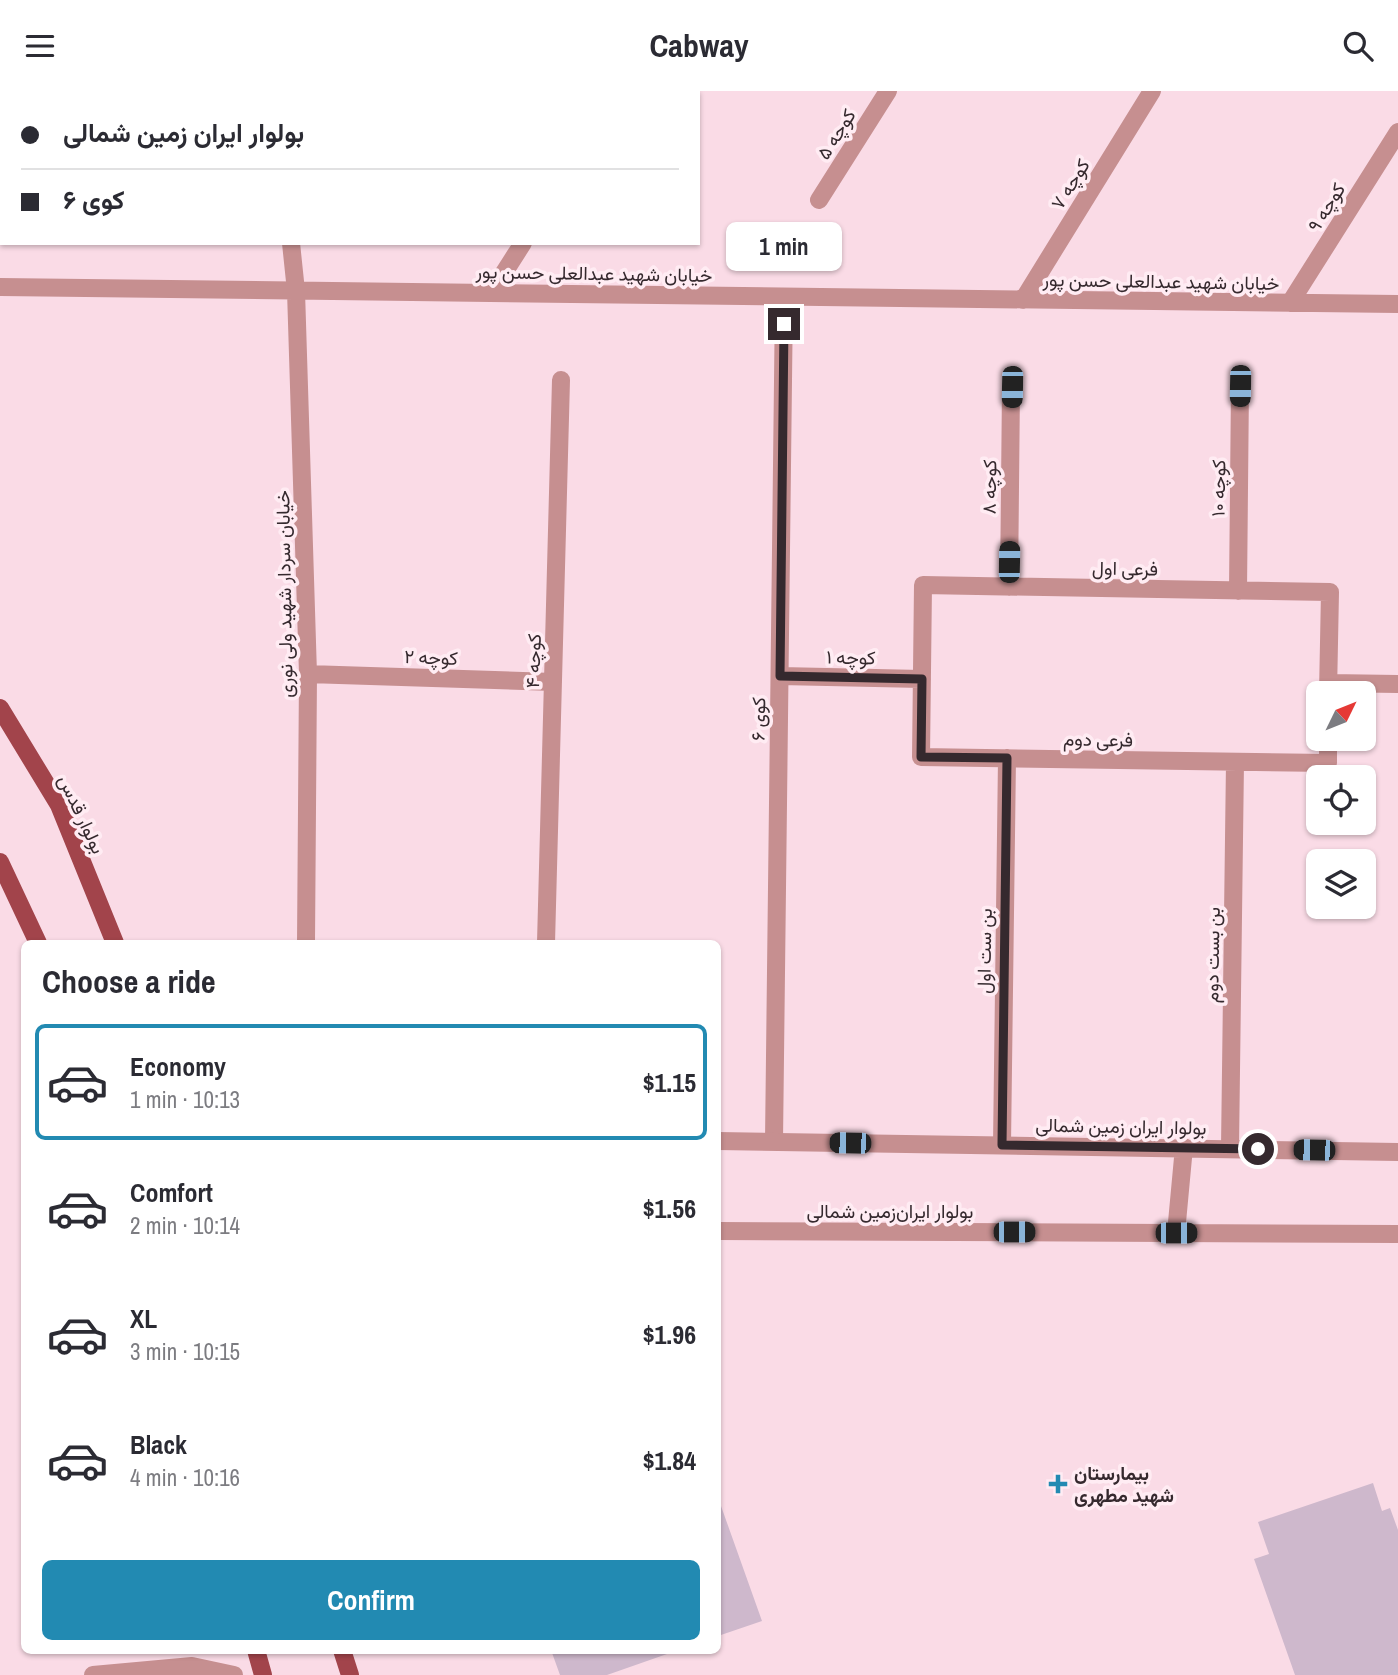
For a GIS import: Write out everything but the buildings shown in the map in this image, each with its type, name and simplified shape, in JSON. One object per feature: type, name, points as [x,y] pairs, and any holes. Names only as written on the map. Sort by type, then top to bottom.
[{"type":"main road","name":"بولوار قدس","points":[[0,708],[59,805],[114,940]]},
{"type":"main road","points":[[0,862],[37,940]]},
{"type":"main road","points":[[257,1654],[263,1675]]},
{"type":"main road","points":[[343,1654],[350,1675]]},
{"type":"street","name":"کوچه ۵","points":[[819,200],[888,91]]},
{"type":"street","name":"کوچه ۷","points":[[1023,300],[1152,91]]},
{"type":"street","name":"کوچه ۹","points":[[1290,303],[1398,132]]},
{"type":"street","name":"خیابان سردار شهید ولی نوری","points":[[291,245],[296,291],[308,674],[306,940]]},
{"type":"street","points":[[491,293],[522,245]]},
{"type":"street","name":"خیابان شهید عبدالعلی حسن پور","points":[[0,287],[1398,305]]},
{"type":"street","name":"کوی ۶","points":[[774,1142],[784,297]]},
{"type":"street","name":"کوچه ۴","points":[[546,940],[561,380]]},
{"type":"street","name":"کوچه ۱۰","points":[[1238,591],[1240,386]]},
{"type":"street","name":"کوچه ۸","points":[[1009,587],[1012,387]]},
{"type":"street","name":"فرعی اول","points":[[922,679],[923,586],[1330,592],[1329,681]]},
{"type":"street","name":"کوچه ۲","points":[[308,674],[553,682]]},
{"type":"street","name":"کوچه ۱","points":[[780,676],[922,679]]},
{"type":"street","name":"فرعی دوم","points":[[922,679],[921,757],[1328,763],[1328,751]]},
{"type":"street","points":[[1376,685],[1398,684]]},
{"type":"street","name":"بن ست اول","points":[[1002,1145],[1007,758]]},
{"type":"street","name":"بن بست دوم","points":[[1230,1149],[1235,762]]},
{"type":"street","name":"بولوار ایران زمین شمالی","points":[[721,1141],[1398,1152]]},
{"type":"street","points":[[1176,1233],[1184,1147]]},
{"type":"street","name":"بولوار ایران‌زمین شمالی","points":[[721,1231],[1398,1234]]},
{"type":"street","points":[[93,1675],[192,1666],[234,1675]]},
{"type":"place","name":"بیمارستان شهید مطهری","points":[[1058,1484]]},
{"type":"route","points":[[784,324],[780,676],[922,679],[921,757],[1007,758],[1002,1145],[1258,1149]]}]
